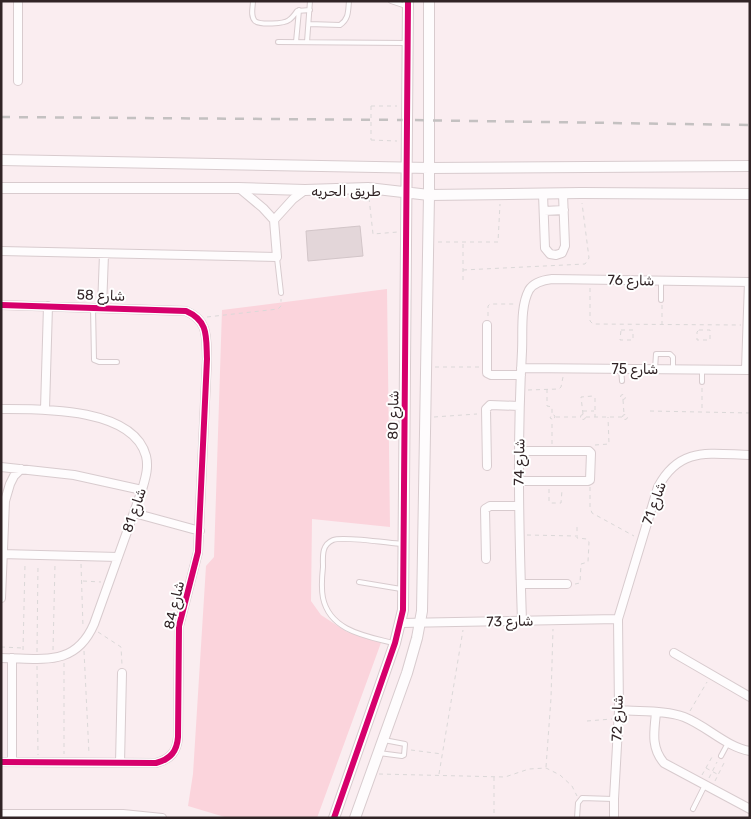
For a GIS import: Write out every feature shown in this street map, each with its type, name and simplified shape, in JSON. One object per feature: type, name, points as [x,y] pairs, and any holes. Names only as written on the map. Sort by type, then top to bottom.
[{"type":"street","points":[[18,1],[18,81]]},
{"type":"street","points":[[356,818],[407,673],[421,622],[423,600],[429,195],[429,1]]},
{"type":"street","name":"شارع 80","points":[[334,818],[401,623],[404,589],[408,4]]},
{"type":"street","name":"طريق الحريه","points":[[1,160],[407,168],[750,166]]},
{"type":"street","name":"طريق الحريه","points":[[1,188],[238,188],[305,190],[368,188],[407,194],[429,195],[750,194]]},
{"type":"street","points":[[1,252],[277,257],[274,220],[238,188]]},
{"type":"street","points":[[274,220],[283,209],[305,190]]},
{"type":"street","points":[[543,194],[546,248],[550,254],[556,256],[562,253],[565,246],[563,194]]},
{"type":"street","points":[[544,211],[564,210]]},
{"type":"street","points":[[98,308],[104,254]]},
{"type":"street","name":"شارع 76","points":[[525,304],[529,290],[543,280],[749,282]]},
{"type":"street","points":[[748,370],[749,282]]},
{"type":"street","name":"شارع 74","points":[[522,621],[518,506],[519,406],[525,304]]},
{"type":"street","name":"شارع 58","points":[[1,305],[178,309],[199,318]]},
{"type":"street","points":[[45,409],[48,306]]},
{"type":"street","name":"شارع 84","points":[[1,762],[156,763],[170,757],[178,744],[179,626],[182,610],[194,574],[200,531],[206,336],[199,318]]},
{"type":"street","points":[[487,325],[487,367]]},
{"type":"street","name":"شارع 75","points":[[487,367],[487,373],[491,375],[565,368],[748,370]]},
{"type":"street","points":[[487,466],[487,407],[519,406]]},
{"type":"street","name":"شارع 81","points":[[1,409],[45,409],[94,416],[110,422],[135,438],[142,446],[148,468],[109,583],[92,628],[84,643],[64,656],[52,658],[1,658]]},
{"type":"street","points":[[519,450],[589,452],[590,481],[519,480]]},
{"type":"street","name":"شارع 71","points":[[618,619],[641,540],[658,487],[664,475],[674,465],[686,458],[699,454],[750,455]]},
{"type":"street","points":[[1,468],[74,475],[142,490]]},
{"type":"street","points":[[1,598],[7,492],[14,476],[21,469]]},
{"type":"street","points":[[486,559],[485,509],[490,506],[518,506]]},
{"type":"street","points":[[134,513],[200,531]]},
{"type":"street","points":[[2,554],[118,557]]},
{"type":"street","points":[[521,584],[567,584]]},
{"type":"street","name":"شارع 73","points":[[401,623],[618,619]]},
{"type":"street","name":"شارع 72","points":[[614,818],[618,714],[618,619]]},
{"type":"street","points":[[674,653],[750,697]]},
{"type":"street","points":[[12,658],[12,762]]},
{"type":"street","points":[[120,763],[122,673]]},
{"type":"street","points":[[656,713],[655,748],[658,756],[664,763],[750,809]]},
{"type":"street","points":[[618,714],[668,713],[686,718],[743,750],[750,750]]},
{"type":"street","points":[[1,814],[123,814],[162,818]]},
{"type":"lane","points":[[253,1],[252,15],[254,20],[258,22],[282,24],[289,21],[297,11],[310,10]]},
{"type":"lane","points":[[307,42],[310,1]]},
{"type":"lane","points":[[309,24],[340,26],[348,16],[349,1]]},
{"type":"lane","points":[[391,1],[408,4]]},
{"type":"lane","points":[[296,42],[299,10]]},
{"type":"lane","points":[[278,42],[408,43]]},
{"type":"lane","points":[[277,257],[281,293]]},
{"type":"lane","points":[[661,281],[662,300]]},
{"type":"lane","points":[[98,308],[94,360],[98,362],[118,362]]},
{"type":"lane","points":[[655,369],[655,356],[657,354],[672,355],[673,369]]},
{"type":"lane","points":[[622,368],[622,381]]},
{"type":"lane","points":[[702,369],[702,382]]},
{"type":"lane","points":[[395,643],[359,635],[346,629],[336,621],[322,597],[323,553],[328,543],[338,539],[404,544]]},
{"type":"lane","points":[[359,582],[404,589]]},
{"type":"lane","points":[[378,753],[404,755],[404,743],[383,740]]},
{"type":"lane","points":[[720,757],[728,742]]},
{"type":"lane","points":[[693,809],[705,785]]},
{"type":"lane","points":[[577,818],[580,800],[584,798],[614,799]]},
{"type":"path","points":[[407,142],[371,140],[371,106],[408,107]]},
{"type":"path","points":[[368,188],[373,234],[406,231]]},
{"type":"path","points":[[428,242],[499,242],[500,194]]},
{"type":"path","points":[[463,243],[463,283]]},
{"type":"path","points":[[590,279],[590,323],[748,325]]},
{"type":"path","points":[[199,318],[279,309],[281,293]]},
{"type":"path","points":[[662,300],[662,325]]},
{"type":"path","points":[[487,325],[488,306],[490,304],[525,304]]},
{"type":"path","points":[[627,324],[627,330]]},
{"type":"path","points":[[704,325],[704,330]]},
{"type":"path","points":[[620,330],[627,330],[633,330],[634,339],[620,340],[620,330]]},
{"type":"path","points":[[704,330],[711,331],[711,340],[698,341],[697,331],[704,330]]},
{"type":"path","points":[[427,367],[487,367]]},
{"type":"path","points":[[520,390],[561,388],[565,368]]},
{"type":"path","points":[[702,382],[702,412]]},
{"type":"path","points":[[547,389],[547,405],[552,408],[550,418],[552,420],[552,451]]},
{"type":"path","points":[[581,417],[583,414],[581,409],[582,396],[593,396],[595,398],[596,417]]},
{"type":"path","points":[[552,414],[555,417],[581,417],[583,420],[586,417],[622,417],[625,420],[627,415],[624,414],[623,400]]},
{"type":"path","points":[[583,411],[595,411]]},
{"type":"path","points":[[650,412],[750,413]]},
{"type":"path","points":[[426,418],[486,414]]},
{"type":"path","points":[[583,414],[586,417]]},
{"type":"path","points":[[552,420],[555,417]]},
{"type":"path","points":[[588,446],[608,444],[608,417]]},
{"type":"path","points":[[549,481],[551,504],[562,502],[561,481]]},
{"type":"path","points":[[590,481],[590,507],[592,513],[641,540]]},
{"type":"path","points":[[577,526],[577,536]]},
{"type":"path","points":[[519,535],[577,536],[578,539],[587,539],[589,541],[588,562],[581,564],[580,583],[567,584]]},
{"type":"path","points":[[23,658],[25,555]]},
{"type":"path","points":[[38,555],[38,762]]},
{"type":"path","points":[[52,658],[55,556]]},
{"type":"path","points":[[81,556],[90,763]]},
{"type":"path","points":[[82,581],[109,583]]},
{"type":"path","points":[[546,768],[551,698],[553,620]]},
{"type":"path","points":[[439,775],[464,622]]},
{"type":"path","points":[[92,628],[121,648],[122,673]]},
{"type":"path","points":[[1,647],[23,648]]},
{"type":"path","points":[[64,656],[64,762]]},
{"type":"path","points":[[686,718],[711,674]]},
{"type":"path","points":[[587,720],[618,714]]},
{"type":"path","points":[[405,750],[442,754]]},
{"type":"path","points":[[712,756],[720,757],[724,763],[718,774],[705,785],[706,768],[712,756]]},
{"type":"path","points":[[705,785],[720,757]]},
{"type":"path","points":[[371,774],[510,777],[529,769],[546,768],[560,775],[572,786],[580,800]]},
{"type":"path","points":[[706,768],[718,774]]},
{"type":"path","points":[[494,777],[494,818]]},
{"type":"shaded area","points":[[387,289],[390,527],[312,519],[311,601],[321,615],[347,632],[382,640],[317,818],[228,818],[188,806],[193,774],[206,566],[214,557],[222,310]]},
{"type":"building","points":[[360,226],[363,256],[308,261],[306,231]]},
{"type":"railway","points":[[1,117],[750,125]]},
{"type":"cycle path","points":[[334,818],[395,643],[403,610],[408,1]]},
{"type":"cycle path","points":[[1,305],[186,311],[199,320],[205,330],[207,359],[198,552],[179,626],[178,737],[175,750],[169,757],[156,763],[1,762]]}]
